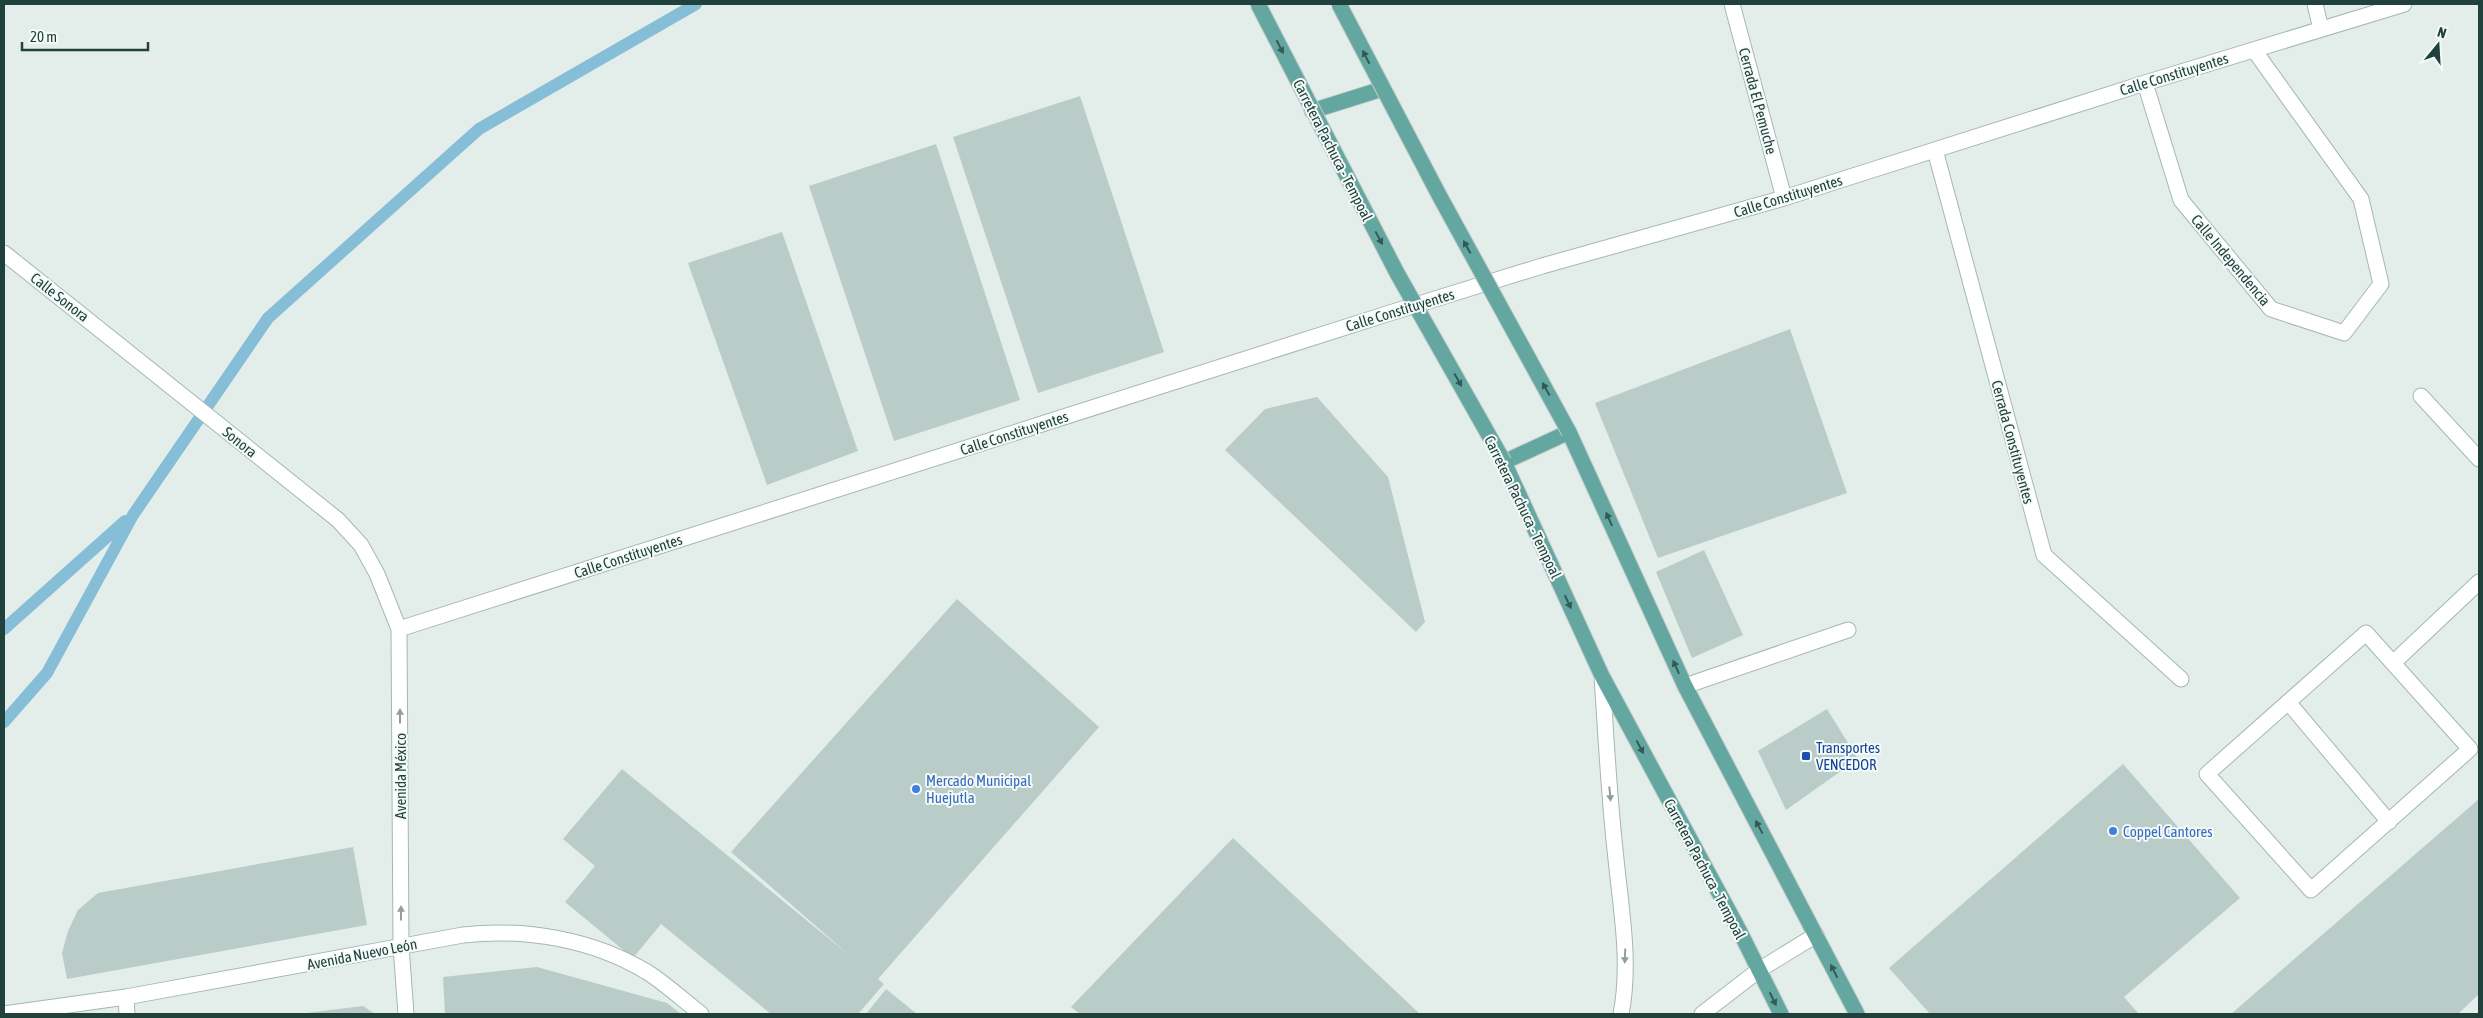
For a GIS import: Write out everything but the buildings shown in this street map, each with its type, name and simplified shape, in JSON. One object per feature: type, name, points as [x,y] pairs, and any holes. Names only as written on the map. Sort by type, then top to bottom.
[{"type":"main road","name":"Carretera Pachuca - Tempoal","points":[[1258,4],[1397,273],[1504,462],[1602,676],[1781,1014]]},
{"type":"main road","points":[[1340,4],[1382,89],[1569,432],[1684,686],[1857,1014]]},
{"type":"main road","points":[[1312,111],[1382,89]]},
{"type":"main road","points":[[1504,462],[1569,432]]},
{"type":"street","name":"Cerrada El Pemuche","points":[[1732,4],[1784,198]]},
{"type":"street","points":[[2315,4],[2321,29]]},
{"type":"street","name":"Calle Constituyentes","points":[[400,630],[1393,312],[1542,266],[1784,198],[2145,83],[2404,4]]},
{"type":"street","name":"Calle Independencia","points":[[2145,83],[2181,200],[2271,309],[2344,333],[2381,284],[2361,199],[2254,50]]},
{"type":"street","name":"Cerrada Constituyentes","points":[[1935,150],[2044,555],[2181,679]]},
{"type":"street","name":"Calle Sonora","points":[[4,253],[116,342]]},
{"type":"street","name":"Sonora","points":[[116,342],[338,520],[361,545]]},
{"type":"street","points":[[2421,396],[2479,459]]},
{"type":"street","name":"Avenida México","points":[[361,545],[377,574],[400,630],[401,946],[406,1014]]},
{"type":"street","points":[[2393,664],[2479,582]]},
{"type":"street","points":[[1684,686],[1848,630]]},
{"type":"street","points":[[2366,633],[2393,664],[2470,750],[2311,890],[2207,774],[2366,633]]},
{"type":"street","points":[[1602,676],[1608,779],[1625,937],[1621,1014]]},
{"type":"street","points":[[2288,702],[2389,822]]},
{"type":"street","name":"Avenida Nuevo León","points":[[7,1014],[126,997],[487,932],[525,933],[589,945],[647,972],[701,1014]]},
{"type":"street","points":[[1702,1014],[1759,970],[1816,935]]},
{"type":"street","points":[[126,997],[127,1014]]},
{"type":"waterway","points":[[4,722],[47,673],[133,515],[268,318],[479,129],[696,4]]},
{"type":"waterway","points":[[4,629],[125,521]]},
{"type":"place","name":"Transportes VENCEDOR","points":[[1806,756]]},
{"type":"place","name":"Mercado Municipal Huejutla","points":[[916,789]]},
{"type":"place","name":"Coppel Cantores","points":[[2113,831]]}]
